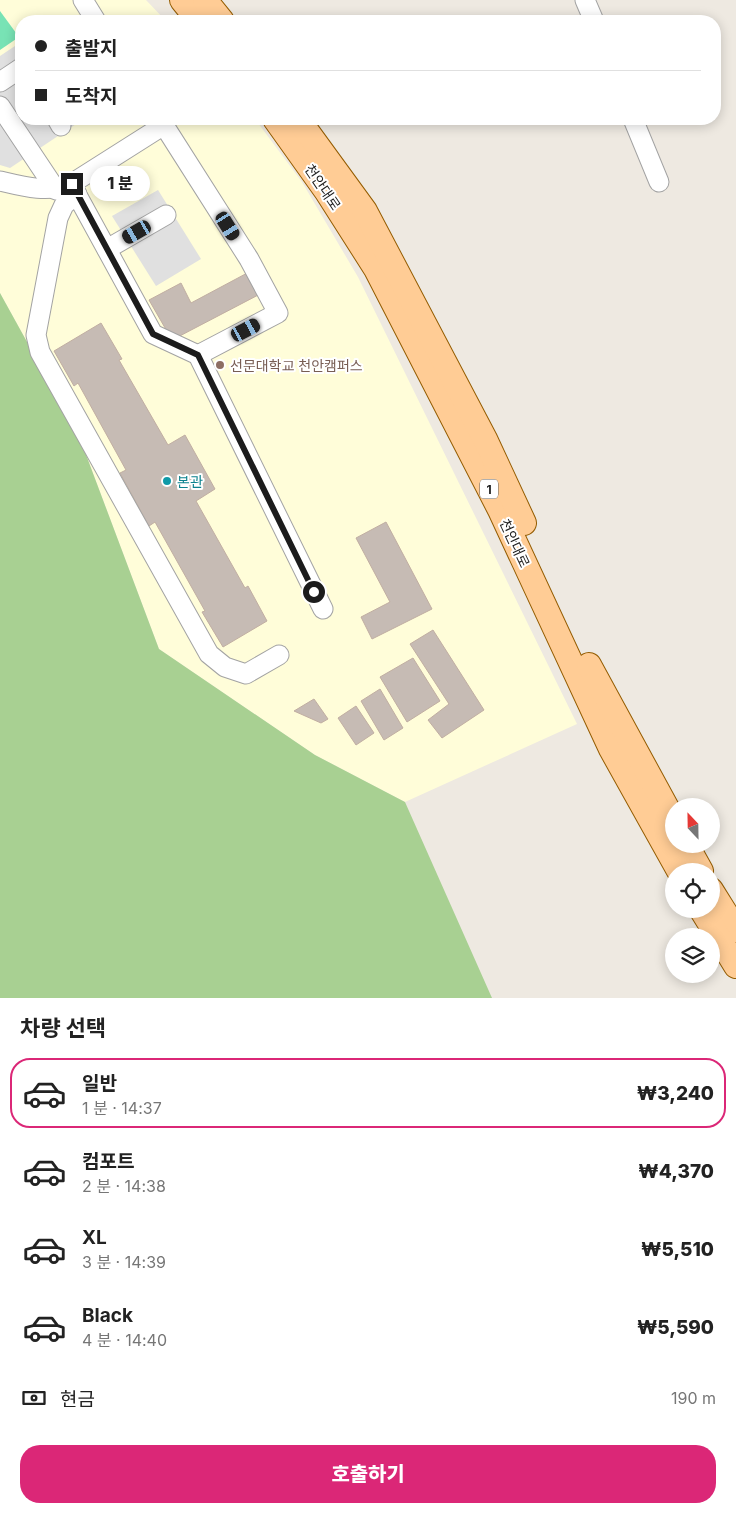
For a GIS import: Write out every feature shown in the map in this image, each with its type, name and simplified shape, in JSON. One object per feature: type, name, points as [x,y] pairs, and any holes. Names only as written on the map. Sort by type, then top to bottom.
[{"type":"main road","points":[[182,0],[194,15]]},
{"type":"main road","points":[[205,0],[217,15]]},
{"type":"main road","name":"천안대로","points":[[280,125],[327,192],[376,270],[500,510],[611,749],[675,863]]},
{"type":"main road","name":"천안대로","points":[[302,125],[370,220],[485,439],[595,677],[665,805]]},
{"type":"main road","points":[[720,904],[736,930]]},
{"type":"main road","points":[[707,918],[736,966]]},
{"type":"lane","points":[[83,0],[92,15]]},
{"type":"lane","points":[[585,0],[591,15]]},
{"type":"lane","points":[[0,82],[15,72]]},
{"type":"lane","points":[[0,106],[15,124]]},
{"type":"lane","points":[[16,125],[68,189],[107,249],[153,334],[198,355],[323,610]]},
{"type":"lane","points":[[3,178],[24,187],[68,189],[158,125]]},
{"type":"lane","points":[[164,125],[249,259],[278,313],[198,355]]},
{"type":"lane","points":[[635,125],[659,182]]},
{"type":"lane","points":[[68,189],[58,218],[36,334],[40,352],[209,654],[225,667],[246,674],[280,655]]},
{"type":"lane","points":[[107,249],[166,215]]},
{"type":"shaded area","name":"선문대학교 천안캠퍼스","points":[[0,0],[146,0],[160,15],[15,15],[15,125],[259,125],[302,182],[358,277],[577,724],[405,802],[315,755],[159,649],[79,436],[0,293]]},
{"type":"shaded area","points":[[15,46],[15,125],[74,125],[10,168],[0,165],[0,56]]},
{"type":"shaded area","points":[[158,190],[201,259],[156,286],[112,216]]},
{"type":"green space","points":[[0,11],[15,32],[15,40],[0,50]]},
{"type":"green space","points":[[0,293],[79,436],[159,649],[315,755],[405,802],[492,998],[0,998]]},
{"type":"building","points":[[251,271],[262,293],[172,340],[149,300],[181,283],[191,303]]},
{"type":"building","name":"본관","points":[[101,323],[122,359],[119,360],[168,445],[185,435],[215,489],[196,501],[245,588],[248,586],[267,621],[223,647],[202,612],[205,611],[155,522],[149,526],[120,473],[126,470],[78,383],[74,386],[54,351]]},
{"type":"building","points":[[386,522],[432,609],[372,639],[361,617],[390,602],[356,538]]},
{"type":"building","points":[[433,630],[484,710],[442,738],[428,720],[449,704],[410,644]]},
{"type":"building","points":[[413,658],[440,701],[407,722],[380,677]]},
{"type":"building","points":[[380,689],[403,728],[384,740],[361,701]]},
{"type":"building","points":[[314,699],[328,719],[321,723],[294,711]]},
{"type":"building","points":[[356,706],[374,733],[356,745],[338,718]]},
{"type":"place","name":"선문대학교 천안캠퍼스","points":[[220,365]]},
{"type":"place","name":"본관","points":[[167,481]]},
{"type":"route","points":[[72,184],[153,334],[177,347],[198,355],[314,592]]}]
